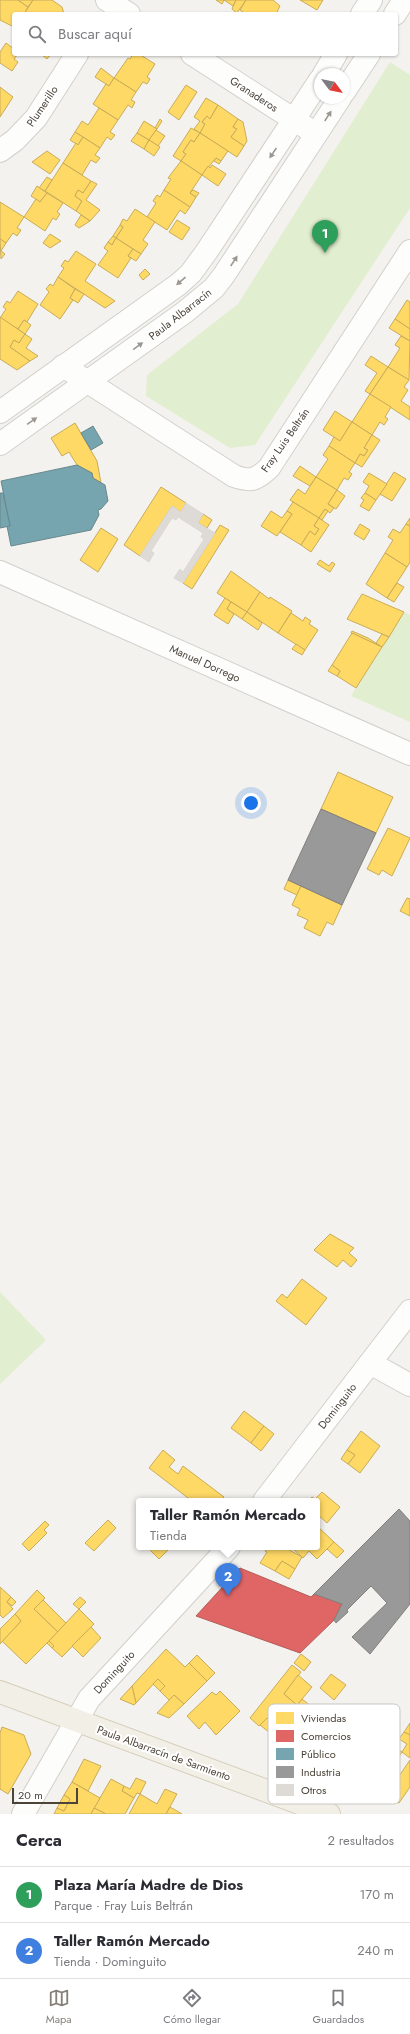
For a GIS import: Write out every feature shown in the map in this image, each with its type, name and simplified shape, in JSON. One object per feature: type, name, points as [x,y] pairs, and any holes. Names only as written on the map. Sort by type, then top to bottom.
[{"type":"main road","name":"Paula Albarracín de Sarmiento","points":[[0,1692],[268,1791]]},
{"type":"main road","name":"Paula Albarracín de Sarmiento","points":[[302,1804],[329,1814]]},
{"type":"street","points":[[363,12],[371,0]]},
{"type":"street","points":[[396,12],[404,0]]},
{"type":"street","points":[[108,4],[125,12]]},
{"type":"street","name":"Plumerillo","points":[[0,151],[21,135],[36,118],[76,56]]},
{"type":"street","name":"Granaderos","points":[[195,56],[316,134]]},
{"type":"street","points":[[328,68],[335,56]]},
{"type":"street","points":[[350,83],[368,56]]},
{"type":"street","points":[[0,412],[179,284],[191,273],[314,89]]},
{"type":"street","name":"Paula Albarracín","points":[[0,444],[185,312],[214,288],[336,104]]},
{"type":"street","name":"Fray Luis Beltrán","points":[[63,366],[234,476],[247,480],[259,477],[269,468],[410,251]]},
{"type":"street","name":"Manuel Dorrego","points":[[0,572],[410,754]]},
{"type":"street","name":"Dominguito","points":[[266,1498],[410,1311]]},
{"type":"street","points":[[370,1363],[410,1385]]},
{"type":"street","name":"Dominguito","points":[[23,1814],[89,1699],[226,1550]]},
{"type":"green space","points":[[390,62],[410,75],[410,208],[255,445],[230,448],[146,396],[147,375],[238,304]]},
{"type":"green space","points":[[404,612],[410,615],[410,722],[351,696]]},
{"type":"green space","points":[[0,1292],[46,1340],[0,1384]]},
{"type":"building: Viviendas","points":[[0,0],[18,0],[28,7],[25,12],[12,12],[12,26],[0,20]]},
{"type":"building: Viviendas","points":[[18,0],[33,0],[28,7]]},
{"type":"building: Viviendas","points":[[33,0],[52,0],[62,7],[63,12],[25,12]]},
{"type":"building: Viviendas","points":[[216,0],[224,0],[222,4]]},
{"type":"building: Viviendas","points":[[224,0],[236,0],[233,6]]},
{"type":"building: Viviendas","points":[[236,0],[246,0],[238,12],[232,9]]},
{"type":"building: Viviendas","points":[[246,0],[273,0],[280,6],[277,12],[243,12],[240,10]]},
{"type":"building: Viviendas","points":[[300,0],[323,0],[317,10]]},
{"type":"building: Viviendas","points":[[6,43],[12,48],[12,56],[16,56],[14,59],[18,62],[12,71],[0,63],[0,52]]},
{"type":"building: Viviendas","points":[[132,56],[142,56],[155,64],[147,77],[150,79],[147,84],[143,82],[136,92],[114,78],[128,58],[130,59]]},
{"type":"building: Viviendas","points":[[101,68],[114,78],[109,86],[95,77]]},
{"type":"building: Viviendas","points":[[114,78],[136,92],[131,100],[135,102],[132,108],[128,105],[118,120],[93,104],[106,84],[109,86]]},
{"type":"building: Viviendas","points":[[186,85],[197,92],[179,120],[168,112]]},
{"type":"building: Viviendas","points":[[0,87],[13,97],[0,117]]},
{"type":"building: Viviendas","points":[[206,98],[218,105],[210,119],[207,116],[202,122],[205,124],[200,133],[194,129],[200,121],[194,117]]},
{"type":"building: Viviendas","points":[[218,105],[238,119],[233,127],[237,129],[231,137],[244,146],[237,157],[200,133],[205,124],[202,122],[207,116],[210,119]]},
{"type":"building: Viviendas","points":[[99,108],[118,120],[110,132],[115,135],[111,140],[107,137],[100,148],[75,132],[82,121],[88,125]]},
{"type":"building: Viviendas","points":[[160,119],[162,121],[157,129],[155,128]]},
{"type":"building: Viviendas","points":[[238,119],[243,122],[247,141],[244,146],[231,137],[237,129],[233,127]]},
{"type":"building: Viviendas","points":[[144,121],[157,129],[149,140],[137,133]]},
{"type":"building: Viviendas","points":[[191,128],[200,133],[194,142],[191,140],[183,152],[186,154],[181,161],[173,156]]},
{"type":"building: Viviendas","points":[[156,130],[165,136],[158,146],[149,140]]},
{"type":"building: Viviendas","points":[[75,132],[83,137],[78,145],[70,140]]},
{"type":"building: Viviendas","points":[[137,133],[149,140],[144,149],[131,141]]},
{"type":"building: Viviendas","points":[[200,133],[228,151],[221,161],[216,158],[202,175],[181,161],[186,154],[183,152],[191,140],[194,142]]},
{"type":"building: Viviendas","points":[[83,137],[100,148],[95,155],[100,158],[96,163],[91,160],[82,175],[63,163],[76,143],[78,145]]},
{"type":"building: Viviendas","points":[[149,140],[160,147],[154,156],[144,149]]},
{"type":"building: Viviendas","points":[[47,151],[60,160],[50,174],[32,162]]},
{"type":"building: Viviendas","points":[[216,158],[221,161],[219,164],[214,161]]},
{"type":"building: Viviendas","points":[[181,161],[202,175],[190,193],[196,197],[190,207],[164,190],[171,179],[168,178]]},
{"type":"building: Viviendas","points":[[63,163],[91,181],[83,193],[78,190],[75,196],[82,201],[76,211],[45,191]]},
{"type":"building: Viviendas","points":[[212,165],[226,174],[218,186],[202,175],[208,166],[210,168]]},
{"type":"building: Viviendas","points":[[47,177],[52,180],[45,191],[39,188]]},
{"type":"building: Viviendas","points":[[91,181],[97,184],[86,200],[100,210],[90,221],[76,211],[82,201],[75,196],[78,190],[83,193]]},
{"type":"building: Viviendas","points":[[37,186],[47,193],[40,202],[31,196]]},
{"type":"building: Viviendas","points":[[164,190],[190,207],[185,214],[180,210],[167,230],[147,217],[156,203],[153,201],[157,195],[160,197]]},
{"type":"building: Viviendas","points":[[193,190],[199,193],[196,197],[190,193]]},
{"type":"building: Viviendas","points":[[47,193],[63,203],[57,212],[60,214],[56,220],[53,218],[45,231],[24,217],[36,199],[40,202]]},
{"type":"building: Viviendas","points":[[0,202],[24,217],[17,228],[21,230],[17,236],[13,233],[6,243],[0,239]]},
{"type":"building: Viviendas","points":[[135,209],[155,222],[143,240],[148,244],[141,254],[116,238],[123,227],[120,225],[123,219],[127,221]]},
{"type":"building: Viviendas","points":[[81,215],[90,221],[79,228],[75,225]]},
{"type":"building: Viviendas","points":[[177,220],[190,228],[182,240],[169,232]]},
{"type":"building: Viviendas","points":[[120,225],[123,227],[116,238],[113,236]]},
{"type":"building: Viviendas","points":[[50,234],[61,241],[50,248],[43,243]]},
{"type":"building: Viviendas","points":[[113,236],[116,238],[112,245],[108,242]]},
{"type":"building: Viviendas","points":[[116,238],[133,249],[128,256],[131,258],[118,278],[98,265],[108,251],[104,248],[108,242],[112,245]]},
{"type":"building: Viviendas","points":[[0,239],[6,243],[1,251],[5,254],[1,259]]},
{"type":"building: Viviendas","points":[[133,249],[141,254],[136,261],[128,256]]},
{"type":"building: Viviendas","points":[[76,251],[96,264],[85,281],[115,301],[105,308],[58,277],[64,268],[61,266],[65,260],[68,262]]},
{"type":"building: Viviendas","points":[[145,269],[150,274],[143,280],[139,275]]},
{"type":"building: Viviendas","points":[[58,277],[75,289],[70,298],[73,300],[60,319],[40,305],[49,292],[46,289],[50,284],[53,286]]},
{"type":"building: Viviendas","points":[[75,289],[84,294],[78,303],[70,298]]},
{"type":"building: Viviendas","points":[[18,291],[38,304],[27,322],[24,320],[18,329],[0,318],[6,309],[3,307],[7,301],[10,303]]},
{"type":"building: Viviendas","points":[[407,300],[410,302],[410,329],[395,319]]},
{"type":"building: Viviendas","points":[[0,317],[25,334],[19,343],[14,340],[10,347],[30,361],[17,370],[0,359]]},
{"type":"building: Viviendas","points":[[395,319],[410,329],[410,341],[389,328]]},
{"type":"building: Viviendas","points":[[24,320],[31,325],[25,334],[18,329]]},
{"type":"building: Viviendas","points":[[25,334],[32,339],[26,348],[38,356],[30,361],[10,347],[14,340],[19,343]]},
{"type":"building: Viviendas","points":[[401,336],[410,341],[409,380],[388,367],[400,348],[395,345]]},
{"type":"building: Viviendas","points":[[371,356],[388,367],[370,394],[365,391],[377,373],[365,365]]},
{"type":"building: Viviendas","points":[[388,367],[409,380],[404,387],[408,390],[401,401],[410,407],[410,420],[370,394]]},
{"type":"building: Viviendas","points":[[370,394],[391,407],[385,417],[388,419],[384,425],[380,422],[372,435],[352,422]]},
{"type":"building: Viviendas","points":[[335,411],[352,422],[340,441],[323,430]]},
{"type":"building: Viviendas","points":[[352,422],[372,435],[364,448],[368,450],[364,456],[360,454],[355,463],[329,446],[334,437],[340,441]]},
{"type":"building: Viviendas","points":[[75,423],[97,461],[101,483],[93,478],[92,473],[77,465],[69,452],[62,456],[51,438]]},
{"type":"building: Viviendas","points":[[372,435],[380,440],[362,467],[355,463],[360,454],[364,456],[368,450],[364,448]]},
{"type":"building: Viviendas","points":[[329,446],[355,463],[349,472],[352,474],[348,480],[344,478],[337,490],[316,477],[328,459],[323,455]]},
{"type":"building: Viviendas","points":[[300,466],[316,477],[310,486],[293,476]]},
{"type":"building: Viviendas","points":[[394,472],[406,479],[392,501],[380,494]]},
{"type":"building: Viviendas","points":[[369,473],[387,484],[376,500],[365,493],[369,486],[363,482]]},
{"type":"building: Viviendas","points":[[316,477],[337,490],[328,504],[334,508],[330,513],[325,509],[319,518],[290,500],[298,489],[305,494]]},
{"type":"building: Viviendas","points":[[161,487],[186,503],[181,512],[172,506],[140,556],[124,545]]},
{"type":"building: Viviendas","points":[[337,490],[345,496],[336,509],[328,504]]},
{"type":"building: Viviendas","points":[[365,493],[376,500],[369,511],[360,506],[364,500],[361,498]]},
{"type":"building: Viviendas","points":[[293,502],[319,518],[314,526],[319,529],[315,535],[310,531],[301,545],[280,532],[292,514],[287,511]]},
{"type":"building: Viviendas","points":[[325,509],[328,511],[322,520],[319,518]]},
{"type":"building: Viviendas","points":[[271,511],[282,518],[287,511],[292,514],[277,536],[261,526]]},
{"type":"building: Viviendas","points":[[203,514],[212,520],[207,528],[198,523]]},
{"type":"building: Viviendas","points":[[319,518],[329,525],[311,552],[301,545],[310,531],[315,535],[319,529],[314,526]]},
{"type":"building: Viviendas","points":[[410,518],[410,526],[406,524]]},
{"type":"building: Viviendas","points":[[360,524],[370,530],[364,540],[354,534]]},
{"type":"building: Viviendas","points":[[406,524],[410,526],[410,562],[407,567],[385,553],[393,540],[388,537],[393,529],[400,533]]},
{"type":"building: Viviendas","points":[[220,525],[229,530],[192,589],[183,583]]},
{"type":"building: Viviendas","points":[[101,528],[118,539],[98,572],[80,560]]},
{"type":"building: Viviendas","points":[[385,553],[407,567],[387,598],[366,584]]},
{"type":"building: Viviendas","points":[[320,560],[329,566],[332,562],[335,564],[330,572],[317,564]]},
{"type":"building: Viviendas","points":[[231,571],[260,592],[247,612],[217,593]]},
{"type":"building: Viviendas","points":[[397,583],[404,587],[394,602],[387,598]]},
{"type":"building: Viviendas","points":[[260,592],[269,599],[270,597],[292,611],[278,633],[247,612]]},
{"type":"building: Viviendas","points":[[362,594],[404,612],[389,637],[347,619]]},
{"type":"building: Viviendas","points":[[225,598],[231,602],[227,609],[234,614],[228,624],[214,615]]},
{"type":"building: Viviendas","points":[[231,602],[247,612],[242,619],[227,609]]},
{"type":"building: Viviendas","points":[[247,612],[262,623],[258,630],[242,619]]},
{"type":"building: Viviendas","points":[[291,613],[303,621],[305,617],[311,621],[309,624],[318,630],[305,650],[278,633]]},
{"type":"building: Viviendas","points":[[352,631],[368,638],[382,647],[351,633]]},
{"type":"building: Viviendas","points":[[352,633],[382,647],[356,688],[337,676],[340,671],[332,665]]},
{"type":"building: Viviendas","points":[[382,634],[389,637],[382,647],[376,643]]},
{"type":"building: Viviendas","points":[[296,644],[305,650],[302,655],[292,649]]},
{"type":"building: Viviendas","points":[[332,665],[340,671],[337,676],[328,671]]},
{"type":"building: Viviendas","points":[[338,772],[393,797],[376,833],[321,809]]},
{"type":"building: Viviendas","points":[[388,828],[410,838],[392,876],[382,870],[379,875],[367,869]]},
{"type":"building: Viviendas","points":[[288,880],[301,886],[297,895],[284,889]]},
{"type":"building: Viviendas","points":[[301,886],[342,905],[333,925],[327,922],[320,936],[304,928],[308,920],[297,915],[300,909],[292,905]]},
{"type":"building: Viviendas","points":[[407,898],[410,899],[410,916],[400,911]]},
{"type":"building: Viviendas","points":[[330,1234],[354,1248],[349,1253],[357,1260],[351,1267],[343,1260],[337,1267],[314,1250]]},
{"type":"building: Viviendas","points":[[302,1279],[327,1298],[306,1325],[276,1301],[282,1294],[287,1298]]},
{"type":"building: Viviendas","points":[[244,1411],[264,1426],[251,1443],[231,1428]]},
{"type":"building: Viviendas","points":[[264,1426],[274,1434],[261,1451],[251,1443]]},
{"type":"building: Viviendas","points":[[361,1431],[380,1446],[360,1473],[348,1464],[355,1455],[347,1450]]},
{"type":"building: Viviendas","points":[[163,1450],[175,1460],[169,1467],[178,1474],[183,1466],[224,1497],[188,1498],[149,1468]]},
{"type":"building: Viviendas","points":[[347,1450],[355,1455],[348,1464],[341,1459]]},
{"type":"building: Viviendas","points":[[322,1492],[340,1507],[327,1523],[320,1517],[320,1498],[316,1498]]},
{"type":"building: Viviendas","points":[[108,1520],[116,1528],[94,1551],[85,1543]]},
{"type":"building: Viviendas","points":[[45,1521],[49,1525],[44,1530],[47,1533],[29,1551],[22,1544]]},
{"type":"building: Viviendas","points":[[320,1529],[334,1542],[317,1559],[309,1551],[303,1558],[294,1550],[320,1550]]},
{"type":"building: Viviendas","points":[[334,1542],[344,1551],[337,1558],[327,1549]]},
{"type":"building: Viviendas","points":[[150,1550],[168,1550],[159,1559]]},
{"type":"building: Viviendas","points":[[289,1550],[302,1557],[295,1569],[282,1561],[275,1571],[260,1563],[267,1552],[265,1551]]},
{"type":"building: Viviendas","points":[[282,1561],[295,1569],[289,1579],[275,1571]]},
{"type":"building: Viviendas","points":[[0,1587],[11,1597],[7,1602],[13,1609],[3,1618],[0,1615]]},
{"type":"building: Viviendas","points":[[37,1590],[45,1598],[34,1609],[58,1632],[26,1664],[2,1641],[21,1621],[15,1614]]},
{"type":"building: Viviendas","points":[[11,1597],[16,1602],[12,1606],[7,1602]]},
{"type":"building: Viviendas","points":[[80,1597],[86,1602],[79,1609],[73,1604]]},
{"type":"building: Viviendas","points":[[43,1600],[66,1623],[58,1632],[34,1609]]},
{"type":"building: Viviendas","points":[[79,1609],[94,1624],[62,1657],[52,1648],[54,1646],[49,1641]]},
{"type":"building: Viviendas","points":[[15,1614],[21,1621],[0,1644],[0,1629]]},
{"type":"building: Viviendas","points":[[91,1627],[101,1638],[83,1657],[72,1646]]},
{"type":"building: Viviendas","points":[[49,1641],[54,1646],[52,1648],[47,1643]]},
{"type":"building: Viviendas","points":[[166,1649],[185,1667],[189,1663],[207,1681],[184,1704],[174,1695],[169,1700],[160,1691],[165,1686],[158,1679],[136,1703],[132,1686]]},
{"type":"building: Viviendas","points":[[301,1654],[311,1662],[304,1671],[294,1663]]},
{"type":"building: Viviendas","points":[[197,1655],[215,1673],[207,1681],[189,1663]]},
{"type":"building: Viviendas","points":[[292,1665],[301,1672],[284,1694],[296,1704],[268,1704],[268,1719],[267,1718],[259,1726],[250,1718]]},
{"type":"building: Viviendas","points":[[331,1674],[346,1685],[334,1700],[320,1688]]},
{"type":"building: Viviendas","points":[[298,1675],[312,1687],[298,1704],[284,1694]]},
{"type":"building: Viviendas","points":[[158,1679],[165,1686],[160,1691],[153,1684]]},
{"type":"building: Viviendas","points":[[132,1686],[136,1703],[134,1705],[120,1699]]},
{"type":"building: Viviendas","points":[[220,1691],[240,1711],[216,1735],[205,1722],[199,1729],[187,1716],[212,1692],[216,1695]]},
{"type":"building: Viviendas","points":[[174,1695],[184,1704],[169,1718],[157,1713]]},
{"type":"building: Viviendas","points":[[302,1699],[308,1704],[298,1704]]},
{"type":"building: Viviendas","points":[[267,1718],[268,1719],[268,1731],[260,1725]]},
{"type":"building: Viviendas","points":[[410,1723],[410,1735],[404,1732]]},
{"type":"building: Viviendas","points":[[2,1727],[24,1735],[31,1754],[8,1794],[0,1789],[0,1733]]},
{"type":"building: Viviendas","points":[[404,1732],[410,1735],[410,1758],[402,1752],[407,1744],[400,1740]]},
{"type":"building: Viviendas","points":[[84,1759],[101,1766],[88,1791],[72,1782]]},
{"type":"building: Viviendas","points":[[410,1760],[410,1787],[400,1802],[400,1775]]},
{"type":"building: Viviendas","points":[[136,1778],[146,1782],[140,1794],[137,1793],[134,1798],[122,1791],[124,1786],[130,1789]]},
{"type":"building: Viviendas","points":[[111,1779],[124,1786],[122,1791],[134,1798],[125,1814],[106,1814],[94,1808]]},
{"type":"building: Viviendas","points":[[72,1782],[100,1798],[91,1814],[54,1814],[57,1808],[64,1811],[70,1799],[64,1795]]},
{"type":"building: Viviendas","points":[[165,1789],[177,1794],[166,1814],[129,1814],[140,1794],[157,1804]]},
{"type":"building: Viviendas","points":[[64,1795],[70,1799],[64,1811],[57,1808]]},
{"type":"building: Viviendas","points":[[170,1807],[182,1814],[166,1814]]},
{"type":"building: Viviendas","points":[[94,1808],[106,1814],[91,1814]]},
{"type":"building: Comercios","points":[[240,1568],[311,1597],[314,1594],[342,1604],[334,1620],[300,1653],[196,1616]]},
{"type":"building: Público","points":[[93,426],[103,443],[91,450],[81,433]]},
{"type":"building: Público","points":[[77,465],[92,473],[93,478],[105,485],[108,501],[101,509],[98,510],[99,515],[91,530],[11,546],[7,526],[10,526],[1,481]]},
{"type":"building: Público","points":[[0,493],[3,493],[10,526],[0,528]]},
{"type":"building: Industria","points":[[321,809],[376,833],[342,905],[288,880]]},
{"type":"building: Industria","points":[[399,1509],[410,1521],[410,1604],[370,1654],[352,1637],[387,1603],[371,1586],[336,1623],[334,1620],[342,1604],[314,1594]]},
{"type":"building: Otros","points":[[186,503],[203,514],[198,523],[215,533],[183,583],[174,578],[180,569],[183,572],[204,539],[201,537],[203,533],[178,517],[176,520],[172,518],[151,551],[154,553],[149,562],[140,556],[172,506],[181,512]]},
{"type":"place","name":"Plaza María Madre de Dios","points":[[325,253]]},
{"type":"place","name":"Taller Ramón Mercado","points":[[228,1596]]}]
